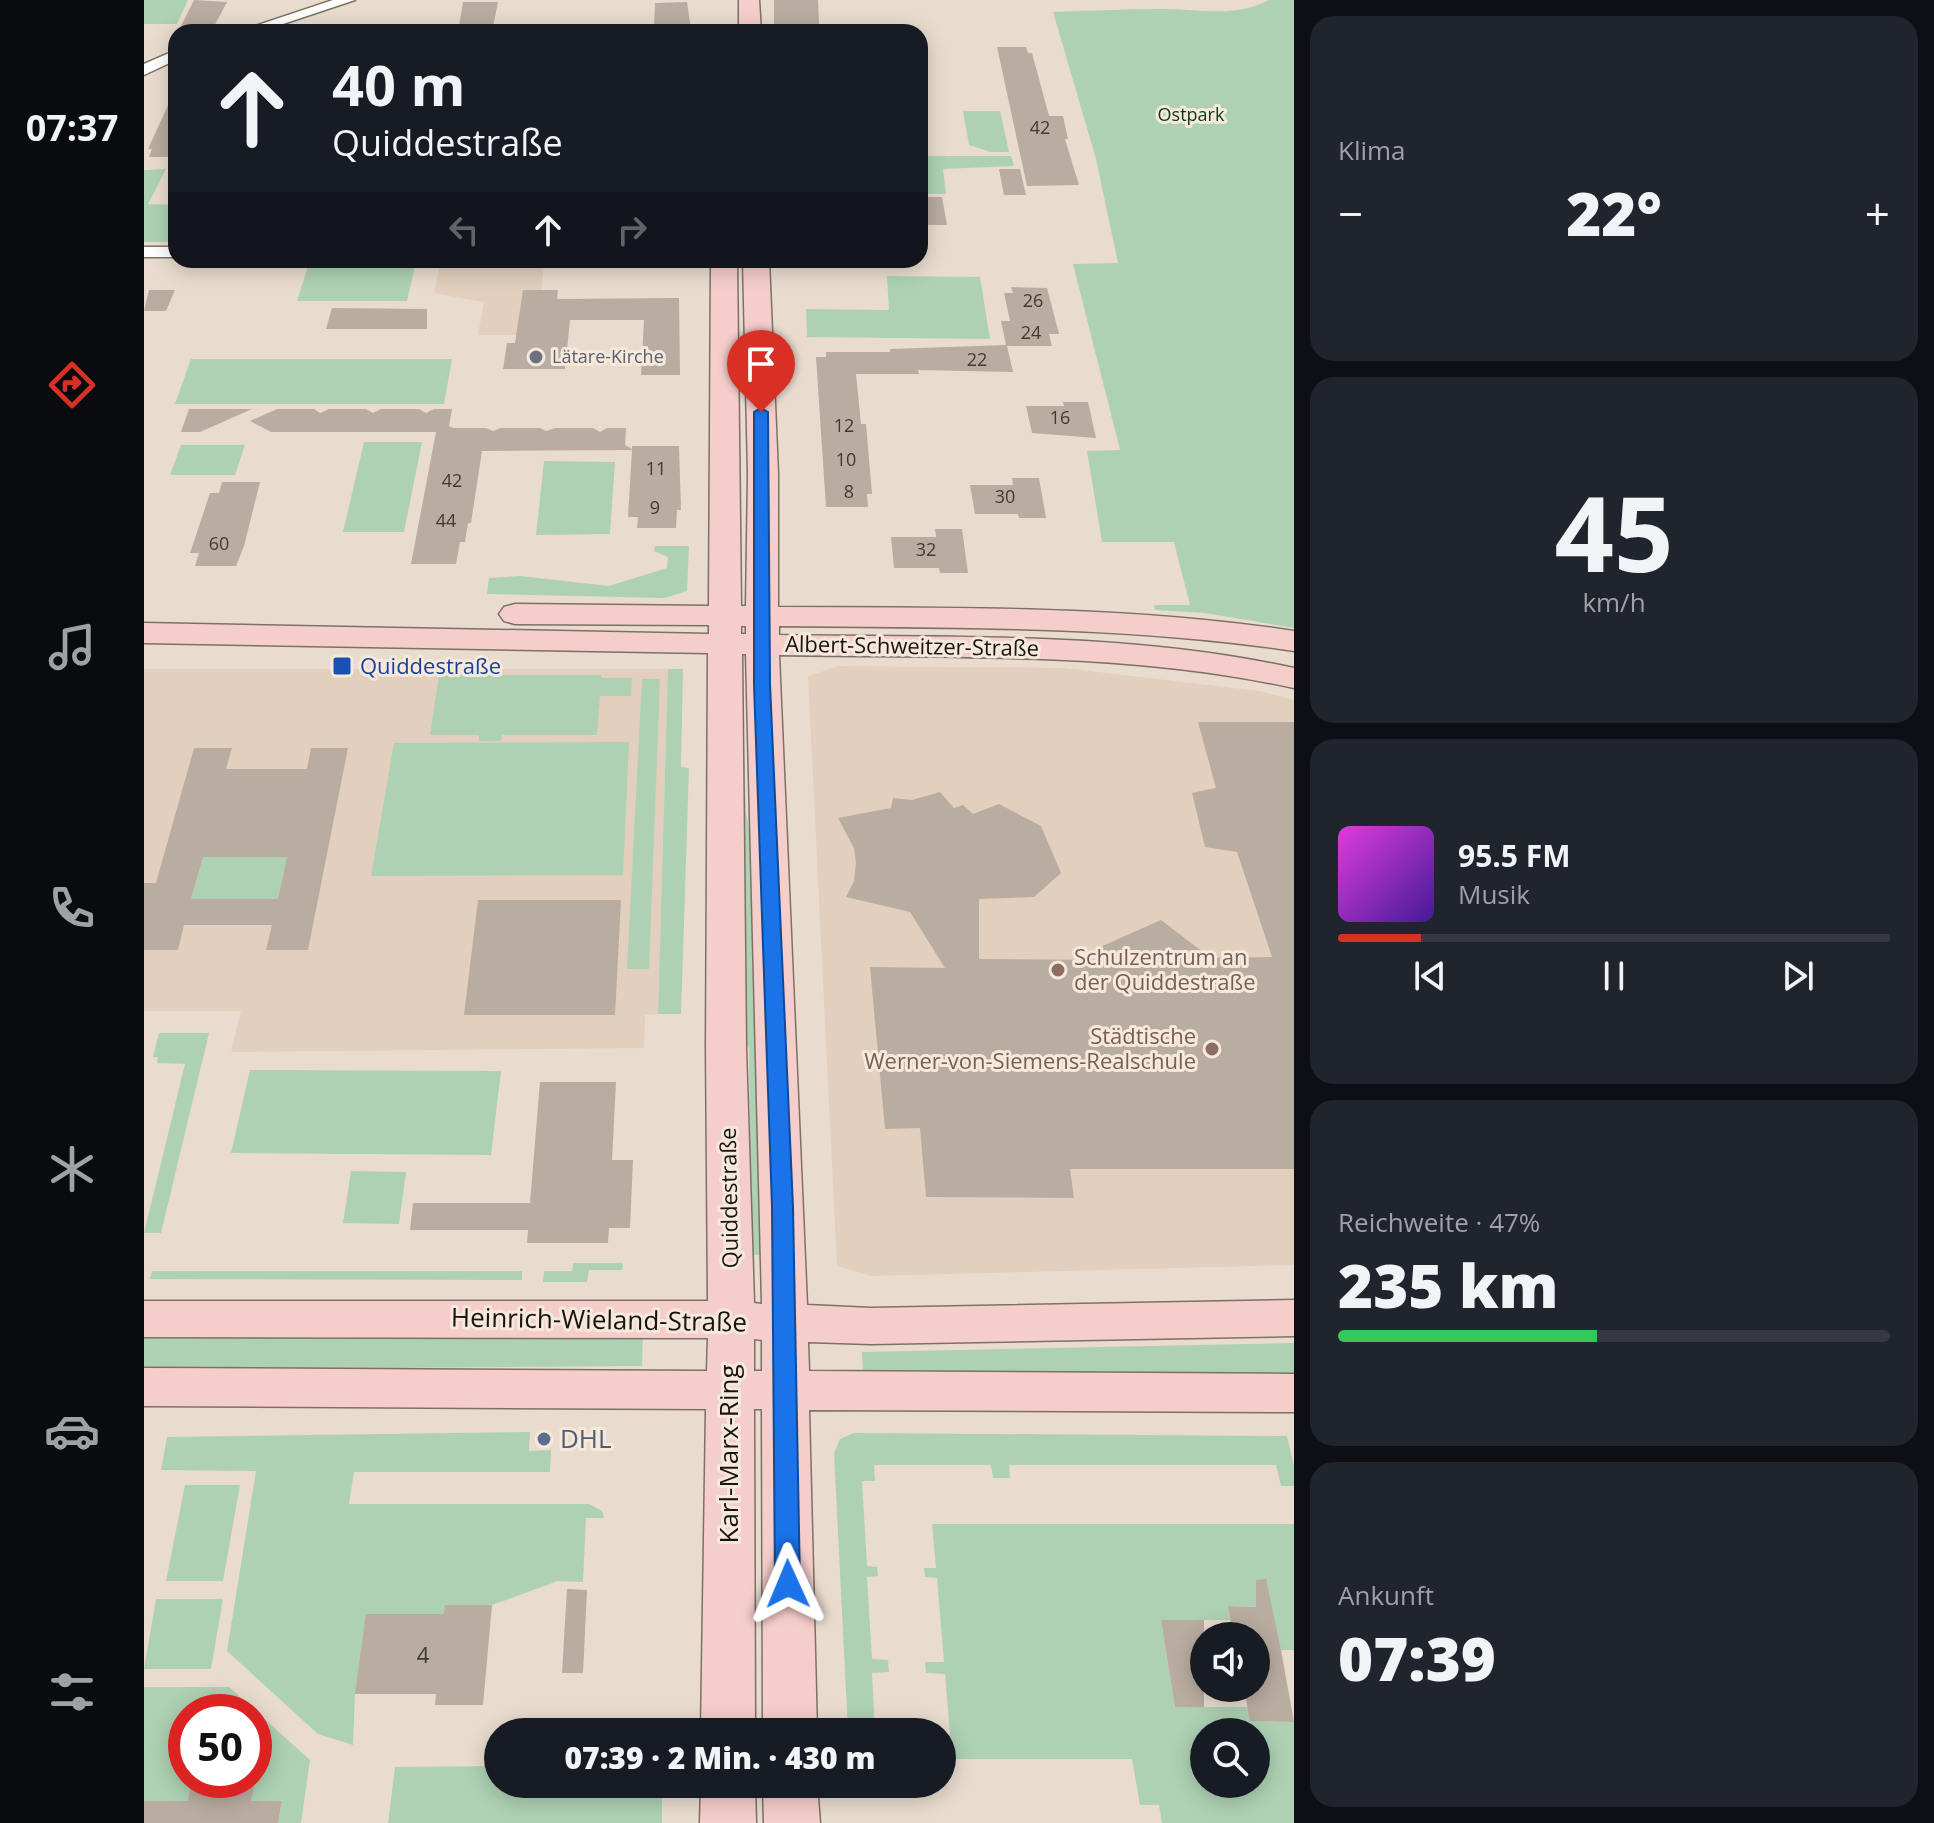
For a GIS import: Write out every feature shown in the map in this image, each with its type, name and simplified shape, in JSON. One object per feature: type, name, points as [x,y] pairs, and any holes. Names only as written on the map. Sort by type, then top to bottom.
[{"type":"main road","points":[[749,0],[750,24]]},
{"type":"main road","name":"Quiddestraße","points":[[724,268],[730,1321]]},
{"type":"main road","points":[[756,268],[763,630],[783,1207],[790,1718]]},
{"type":"main road","name":"Albert-Schweitzer-Straße","points":[[144,612],[763,630],[1120,651],[1226,663],[1294,678]]},
{"type":"main road","name":"Albert-Schweitzer-Straße","points":[[763,630],[1087,619],[1208,628],[1294,641]]},
{"type":"main road","name":"Albert-Schweitzer-Straße","points":[[144,633],[726,629]]},
{"type":"main road","name":"Heinrich-Wieland-Straße","points":[[144,1319],[670,1318],[871,1326],[1294,1318]]},
{"type":"main road","name":"Karl-Marx-Ring","points":[[728,1718],[730,1321]]},
{"type":"main road","points":[[144,1387],[1294,1393]]},
{"type":"main road","points":[[728,1798],[728,1823]]},
{"type":"main road","points":[[791,1798],[792,1823]]},
{"type":"street","points":[[270,24],[348,0]]},
{"type":"street","points":[[144,70],[168,58]]},
{"type":"street","points":[[144,252],[168,252]]},
{"type":"shaded area","points":[[439,268],[544,268],[541,290],[558,290],[553,335],[478,335],[484,302],[434,293]]},
{"type":"shaded area","name":"Schulzentrum an der Quiddestraße","points":[[839,666],[1064,668],[1259,691],[1294,700],[1294,1265],[871,1276],[837,1266],[808,676]]},
{"type":"shaded area","points":[[144,669],[668,669],[658,1014],[645,1015],[644,1048],[231,1052],[241,1011],[144,1011]]},
{"type":"green space","points":[[144,0],[188,0],[177,24],[144,24]]},
{"type":"green space","name":"Ostpark","points":[[1269,0],[1294,0],[1294,628],[1205,613],[1155,610],[1154,605],[1190,605],[1174,542],[1102,542],[1087,451],[1120,450],[1073,264],[1118,263],[1096,159],[1053,12],[1228,11]]},
{"type":"green space","points":[[963,111],[1000,111],[1009,152],[990,152],[969,145]]},
{"type":"green space","points":[[928,156],[1011,156],[1014,166],[943,169],[946,194],[928,194]]},
{"type":"green space","points":[[166,169],[148,204],[168,205],[168,242],[144,242],[144,170]]},
{"type":"green space","points":[[307,268],[415,268],[407,301],[297,301]]},
{"type":"green space","points":[[887,276],[980,277],[990,339],[807,337],[806,309],[889,310]]},
{"type":"green space","points":[[191,359],[452,359],[444,404],[175,404]]},
{"type":"green space","points":[[364,442],[422,442],[404,532],[343,532]]},
{"type":"green space","points":[[181,445],[245,445],[235,475],[170,475]]},
{"type":"green space","points":[[544,461],[615,462],[610,534],[536,535]]},
{"type":"green space","points":[[655,546],[689,546],[687,591],[665,598],[487,594],[489,578],[520,576],[609,586],[667,568],[668,557],[654,551]]},
{"type":"green space","points":[[668,669],[683,669],[681,767],[689,768],[681,1014],[658,1014]]},
{"type":"green space","points":[[439,675],[601,675],[602,678],[632,678],[631,696],[600,696],[597,735],[502,735],[501,741],[479,741],[479,735],[430,735]]},
{"type":"green space","points":[[733,676],[742,676],[746,813],[755,860],[765,1255],[751,1255],[749,1048],[734,1022]]},
{"type":"green space","points":[[642,679],[660,679],[649,969],[627,969]]},
{"type":"green space","points":[[629,742],[623,875],[371,876],[394,743]]},
{"type":"green space","points":[[203,857],[287,857],[278,899],[191,899]]},
{"type":"green space","points":[[159,1033],[209,1033],[161,1233],[144,1233],[185,1064],[157,1063],[158,1057],[153,1057]]},
{"type":"green space","points":[[250,1070],[501,1071],[491,1155],[231,1153]]},
{"type":"green space","points":[[351,1171],[406,1172],[399,1224],[343,1223]]},
{"type":"green space","points":[[573,1263],[623,1263],[622,1270],[589,1270],[587,1282],[543,1282],[544,1271],[572,1271]]},
{"type":"green space","points":[[152,1271],[522,1271],[522,1280],[150,1279]]},
{"type":"green space","points":[[144,1330],[643,1330],[642,1366],[144,1370]]},
{"type":"green space","points":[[1294,1343],[1294,1378],[863,1375],[862,1352]]},
{"type":"green space","points":[[530,1432],[529,1451],[551,1450],[550,1472],[354,1472],[349,1504],[589,1504],[602,1511],[604,1518],[586,1518],[583,1582],[558,1581],[443,1623],[355,1694],[353,1745],[318,1734],[227,1651],[256,1471],[161,1470],[167,1437]]},
{"type":"green space","points":[[854,1433],[1287,1436],[1294,1466],[1294,1486],[1281,1486],[1276,1465],[1009,1465],[1010,1478],[993,1478],[991,1465],[874,1465],[875,1481],[862,1481],[867,1566],[877,1567],[878,1576],[867,1577],[872,1659],[888,1660],[889,1672],[872,1673],[874,1718],[847,1718],[834,1453],[840,1439]]},
{"type":"green space","points":[[185,1485],[240,1485],[223,1581],[166,1581]]},
{"type":"green space","points":[[932,1524],[1294,1524],[1294,1650],[1281,1650],[1271,1607],[1228,1606],[1230,1620],[1161,1620],[1175,1707],[1248,1707],[1250,1718],[1190,1718],[1190,1798],[1270,1798],[1270,1721],[1294,1722],[1294,1823],[1162,1823],[1159,1805],[1140,1805],[1132,1759],[956,1759],[956,1718],[949,1718],[945,1674],[926,1673],[925,1662],[944,1662],[937,1578],[925,1577],[924,1568],[936,1568]]},
{"type":"green space","points":[[156,1599],[223,1599],[211,1669],[144,1669]]},
{"type":"green space","points":[[144,1687],[229,1687],[237,1694],[168,1694],[168,1798],[189,1798],[188,1801],[144,1801]]},
{"type":"green space","points":[[272,1726],[310,1760],[301,1823],[278,1823],[282,1802],[251,1801],[251,1798],[272,1798]]},
{"type":"green space","points":[[484,1766],[484,1798],[662,1798],[662,1823],[388,1823],[395,1767]]},
{"type":"building","points":[[194,0],[227,2],[215,24],[182,24]]},
{"type":"building","points":[[774,0],[818,0],[819,24],[774,24]]},
{"type":"building","points":[[463,2],[498,2],[494,24],[459,24]]},
{"type":"building","points":[[687,2],[690,24],[654,24],[655,3]]},
{"type":"building","points":[[997,47],[1026,47],[1028,53],[1032,53],[1049,116],[1063,116],[1068,139],[1065,139],[1079,185],[1027,186]]},
{"type":"building","points":[[168,105],[168,157],[149,157],[152,149],[148,149]]},
{"type":"building","points":[[999,169],[1020,169],[1026,195],[1004,195]]},
{"type":"building","points":[[928,197],[942,197],[947,225],[928,225]]},
{"type":"building","points":[[1011,287],[1047,288],[1059,334],[1049,334],[1052,346],[1007,346],[1013,372],[918,370],[919,374],[856,374],[861,424],[866,424],[872,494],[867,494],[868,507],[826,507],[816,357],[826,357],[826,352],[890,352],[890,349],[1006,345],[1001,321],[1010,321],[1004,293],[1013,293]]},
{"type":"building","points":[[149,290],[175,290],[166,311],[144,311]]},
{"type":"building","points":[[523,290],[558,290],[557,299],[679,298],[680,375],[641,375],[644,320],[570,320],[565,369],[503,369],[507,343],[515,343]]},
{"type":"building","points":[[332,308],[427,309],[427,329],[326,329]]},
{"type":"building","points":[[1063,402],[1088,402],[1096,438],[1032,433],[1026,406],[1064,406]]},
{"type":"building","points":[[189,409],[252,409],[200,432],[181,432]]},
{"type":"building","points":[[277,409],[314,409],[320,413],[329,409],[366,409],[373,413],[381,409],[419,409],[426,413],[434,409],[452,409],[449,426],[493,431],[501,428],[540,428],[546,431],[555,428],[593,428],[600,432],[607,428],[626,428],[625,445],[632,449],[632,446],[679,446],[681,510],[677,510],[676,528],[637,528],[638,517],[628,517],[632,450],[482,451],[471,523],[468,523],[465,542],[460,542],[456,564],[411,564],[436,432],[271,432],[250,421]]},
{"type":"building","points":[[1012,478],[1039,478],[1046,518],[1019,518],[1018,514],[975,514],[970,485],[1013,485]]},
{"type":"building","points":[[222,482],[260,482],[244,546],[236,566],[195,566],[199,553],[190,553],[210,493],[219,493]]},
{"type":"building","points":[[935,529],[962,529],[968,573],[940,573],[939,568],[894,568],[891,537],[936,537]]},
{"type":"building","points":[[1198,722],[1294,722],[1294,1169],[1070,1169],[1074,1198],[926,1197],[920,1128],[885,1129],[870,967],[945,968],[910,912],[846,897],[854,881],[856,863],[854,848],[838,818],[891,808],[893,798],[912,800],[940,792],[954,808],[963,805],[973,814],[999,804],[1041,826],[1061,873],[1034,897],[979,899],[979,959],[1102,960],[1100,947],[1161,920],[1211,958],[1272,957],[1237,852],[1205,847],[1192,793],[1216,788]]},
{"type":"building","points":[[194,748],[232,748],[226,769],[307,769],[311,748],[348,748],[308,950],[266,950],[272,925],[184,925],[178,950],[144,950],[144,883],[156,883]],"holes":[[[203,857],[287,857],[278,899],[191,899]]]},
{"type":"building","points":[[478,900],[621,900],[615,1015],[464,1015]]},
{"type":"building","points":[[540,1082],[616,1082],[612,1160],[633,1160],[630,1228],[609,1228],[608,1243],[527,1243],[528,1230],[410,1230],[413,1203],[530,1203]]},
{"type":"building","points":[[1266,1579],[1294,1722],[1249,1718],[1247,1702],[1270,1702],[1270,1622],[1231,1622],[1228,1606],[1256,1607],[1256,1580]]},
{"type":"building","points":[[567,1589],[587,1590],[583,1673],[562,1673]]},
{"type":"building","points":[[445,1605],[492,1605],[483,1705],[435,1705],[436,1694],[355,1694],[366,1614],[444,1614]]},
{"type":"building","points":[[1161,1620],[1204,1620],[1190,1622],[1190,1702],[1204,1702],[1204,1707],[1175,1707]]},
{"type":"building","points":[[188,1798],[252,1798],[251,1801],[282,1801],[278,1823],[144,1823],[144,1801],[188,1801]]},
{"type":"place","name":"Lätare-Kirche","points":[[536,357]]},
{"type":"place","name":"Quiddestraße","points":[[342,666]]},
{"type":"place","name":"Schulzentrum an der Quiddestraße","points":[[1058,970]]},
{"type":"place","name":"Städtische Werner-von-Siemens-Realschule","points":[[1212,1049]]},
{"type":"place","name":"DHL","points":[[544,1439]]},
{"type":"route","points":[[761,412],[762,684],[783,1207],[788,1584]]}]
